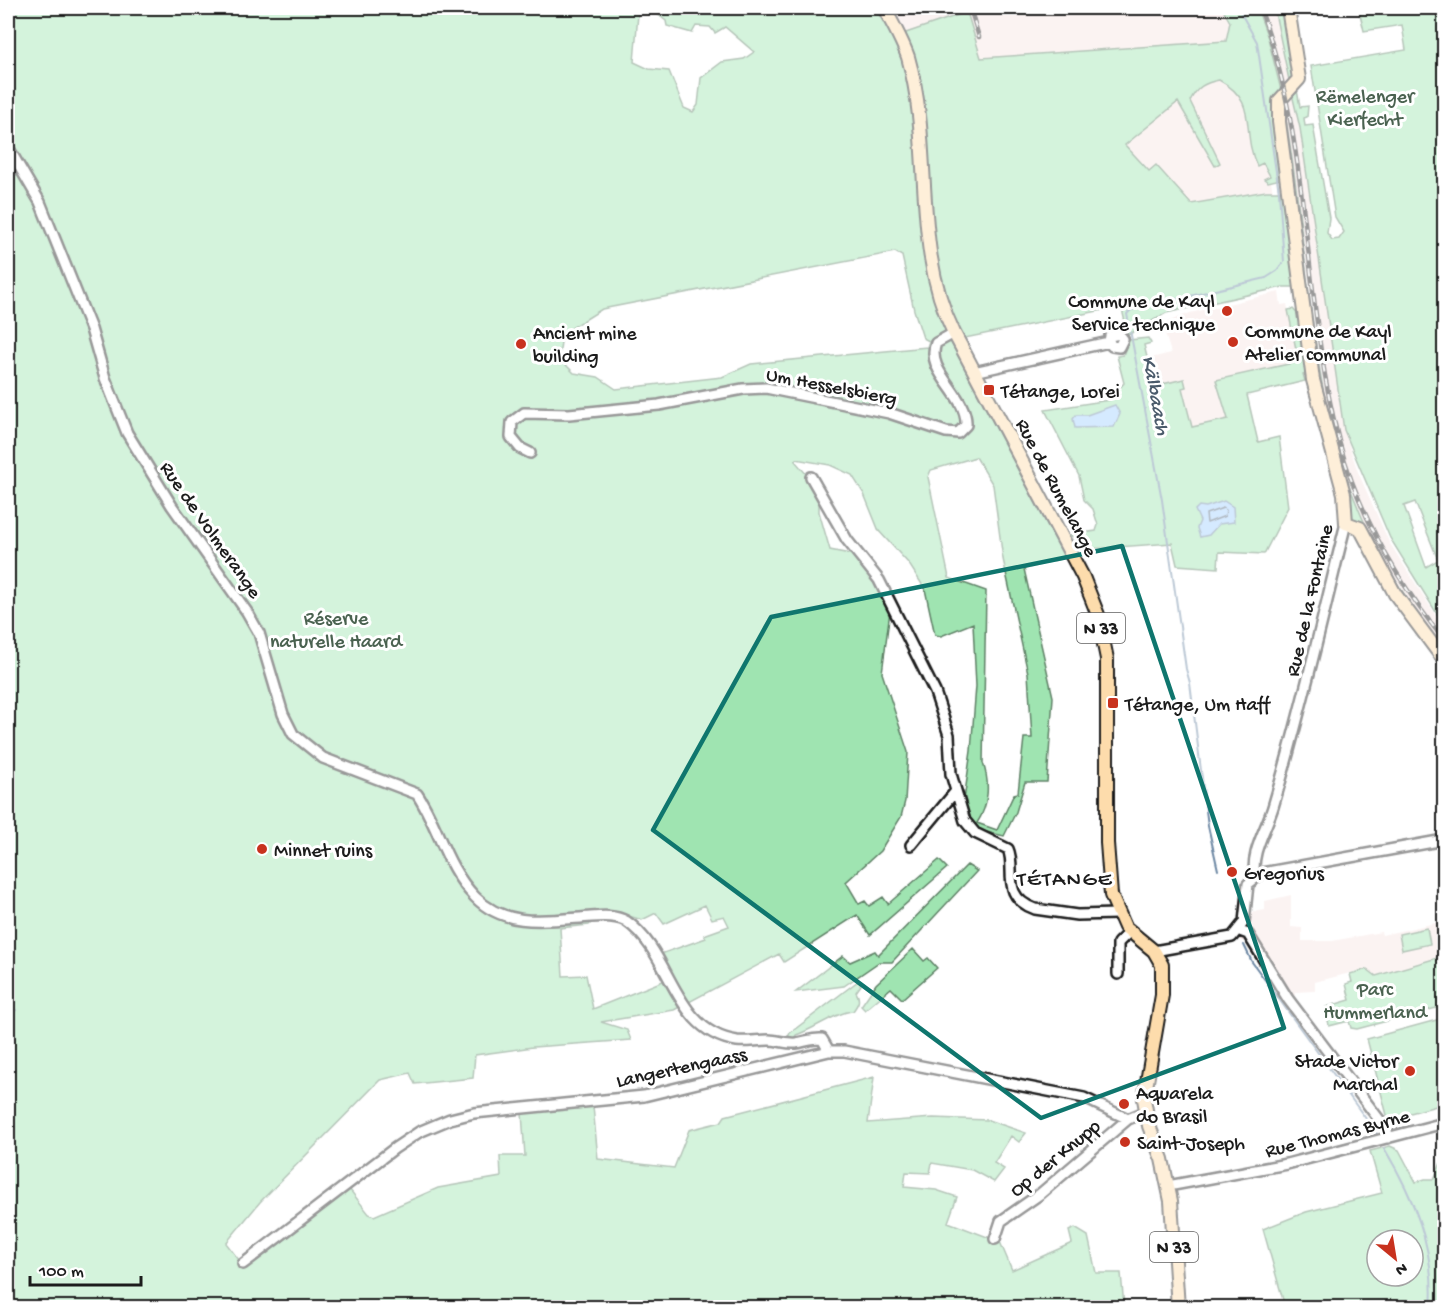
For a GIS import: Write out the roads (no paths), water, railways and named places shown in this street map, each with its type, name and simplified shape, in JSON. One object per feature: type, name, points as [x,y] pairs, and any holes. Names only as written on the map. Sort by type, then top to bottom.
[{"type":"main road","name":"Rue de Rumelange","points":[[884,8],[899,35],[912,77],[917,103],[929,252],[934,282],[954,333],[1083,577],[1098,615],[1108,675],[1109,883],[1118,914],[1129,932],[1154,951]]},
{"type":"main road","name":"Rue de la Fontaine","points":[[1288,8],[1300,74],[1296,85],[1280,101],[1279,122],[1313,380],[1344,494],[1346,523]]},
{"type":"main road","points":[[1346,523],[1360,528],[1395,594],[1444,660]]},
{"type":"main road","name":"N 33","points":[[1154,951],[1162,965],[1162,995],[1144,1086],[1145,1112],[1162,1159],[1168,1186],[1178,1308]]},
{"type":"street","name":"Rue de Volmerange","points":[[8,147],[40,202],[91,329],[108,389],[127,433],[172,506],[247,612],[259,633],[283,714],[301,742],[323,759],[417,794],[447,859],[473,895],[492,910],[519,920],[597,916],[624,920],[648,942],[683,1005],[715,1034],[738,1041],[771,1040],[792,1044],[822,1039],[829,1051]]},
{"type":"street","name":"Um Hesselsbierg","points":[[530,453],[520,448],[511,437],[512,423],[524,413],[569,414],[658,405],[743,389],[788,391],[889,413],[958,434],[966,425],[964,408],[942,375],[934,351],[936,343],[954,333]]},
{"type":"street","points":[[974,372],[1109,342]]},
{"type":"street","points":[[811,477],[847,540],[879,580],[935,692],[949,735],[955,792],[965,821],[975,833],[1008,849],[1011,886],[1029,907],[1077,915],[1118,914]]},
{"type":"street","name":"Rue de la Fontaine","points":[[1240,931],[1246,913],[1246,889],[1255,877],[1254,859],[1269,819],[1308,686],[1346,523]]},
{"type":"street","points":[[911,845],[955,792]]},
{"type":"street","points":[[1255,877],[1266,872],[1444,840]]},
{"type":"street","points":[[1154,951],[1218,941],[1232,937],[1240,931],[1248,934],[1282,990],[1386,1130],[1388,1138]]},
{"type":"street","points":[[1118,974],[1118,943],[1129,932]]},
{"type":"street","name":"Langertengaass","points":[[243,1264],[395,1148],[419,1132],[450,1119],[494,1109],[644,1096],[829,1051],[844,1050],[1084,1098],[1128,1119]]},
{"type":"street","name":"Op der Knupp","points":[[995,1239],[1001,1221],[1040,1194],[1128,1119],[1145,1112]]},
{"type":"street","name":"Rue Thomas Byrne","points":[[1168,1186],[1287,1164],[1444,1123]]},
{"type":"water","points":[[1115,405],[1120,414],[1114,427],[1075,428],[1073,419],[1076,415],[1087,415]]},
{"type":"water","points":[[1224,501],[1233,507],[1234,522],[1219,524],[1209,535],[1200,537],[1197,528],[1200,521],[1195,510],[1199,506],[1206,507]]},
{"type":"waterway","name":"Kälbaach","points":[[1218,870],[1208,826],[1190,683],[1186,669],[1162,500],[1127,314],[1131,310],[1266,278],[1277,271],[1284,262],[1279,192],[1257,42],[1238,8]]},
{"type":"waterway","name":"Kälbaach","points":[[1244,945],[1252,962],[1377,1134]]},
{"type":"waterway","points":[[8,1016],[16,1010]]},
{"type":"waterway","name":"Kälbaach","points":[[1384,1148],[1395,1166],[1420,1224],[1430,1265],[1431,1308]]},
{"type":"railway","points":[[970,8],[979,37]]},
{"type":"railway","points":[[1260,8],[1277,60],[1289,114],[1298,168],[1318,333],[1339,441],[1357,495],[1381,546],[1395,571],[1444,640]]},
{"type":"place","name":"Commune de Kayl Service technique","points":[[1227,311]]},
{"type":"place","name":"Commune de Kayl Atelier communal","points":[[1233,342]]},
{"type":"place","name":"Ancient mine building","points":[[521,344]]},
{"type":"place","name":"Tétange, Lorei","points":[[989,390]]},
{"type":"place","name":"Tétange, Um Haff","points":[[1113,703]]},
{"type":"place","name":"Minnet ruins","points":[[262,849]]},
{"type":"place","name":"Gregorius","points":[[1232,872]]},
{"type":"place","name":"Stade Victor Marchal","points":[[1410,1071]]},
{"type":"place","name":"Aquarela do Brasil","points":[[1124,1104]]},
{"type":"place","name":"Saint-Joseph","points":[[1125,1142]]},
{"type":"district","name":"TÉTANGE","points":[[1065,877]]},
{"type":"park label","name":"Rëmelenger Kierfecht","points":[[1365,106]]},
{"type":"park label","name":"Réserve naturelle Haard","points":[[336,628]]},
{"type":"park label","name":"Parc Hummerland","points":[[1375,1000]]}]
